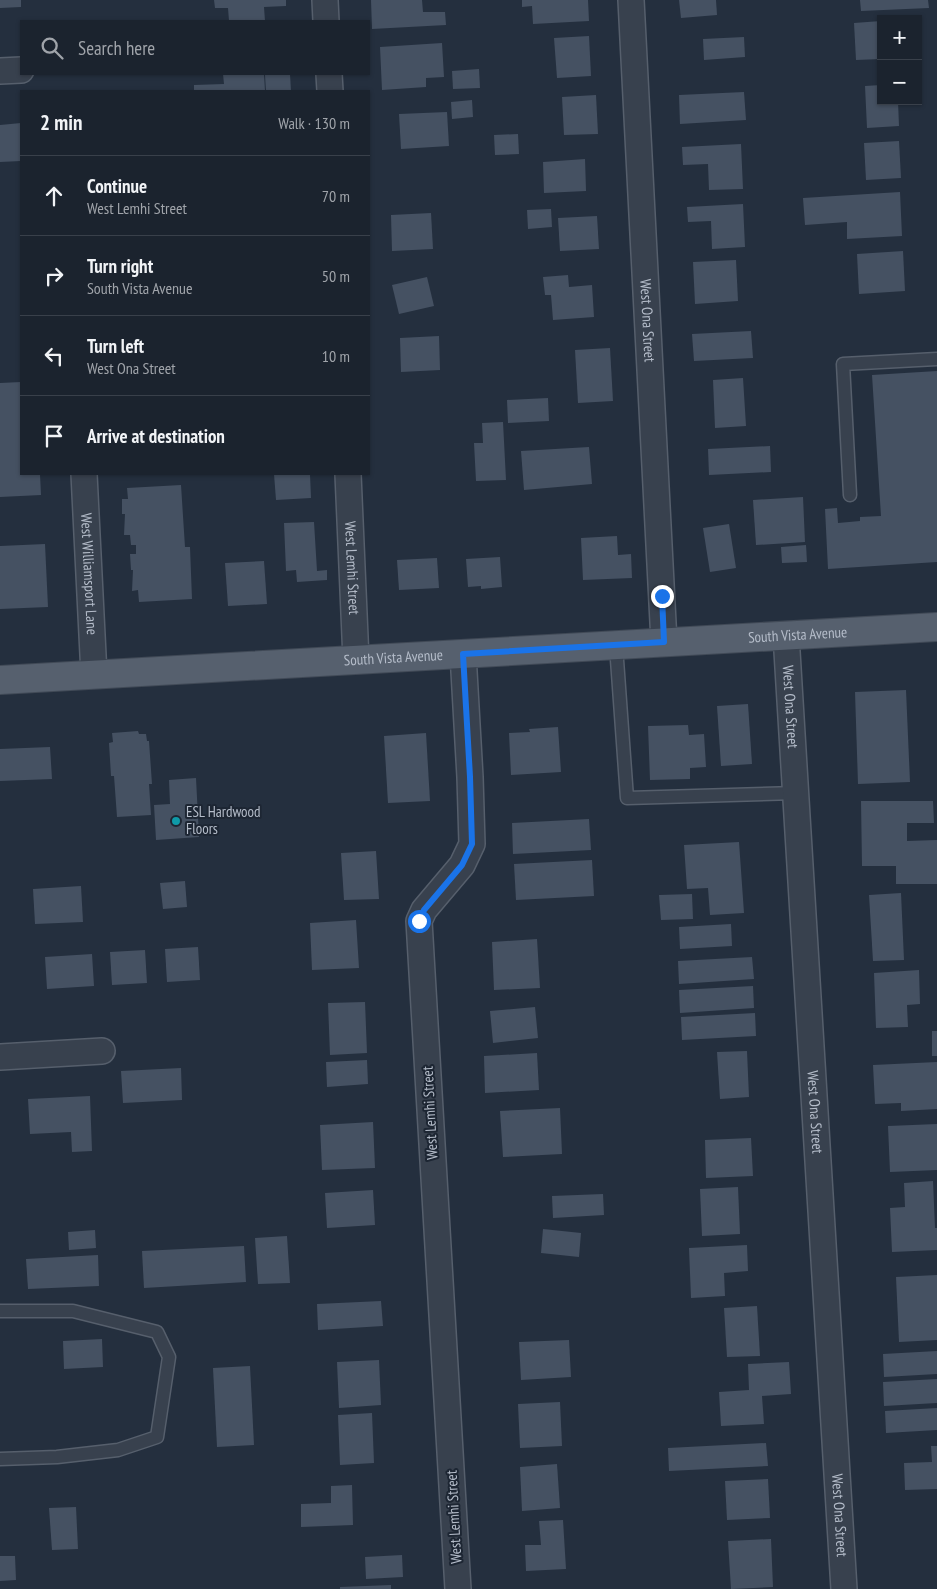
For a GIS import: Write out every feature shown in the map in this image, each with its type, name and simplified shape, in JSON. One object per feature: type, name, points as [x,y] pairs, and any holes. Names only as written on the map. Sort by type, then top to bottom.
[{"type":"main road","name":"South Vista Avenue","points":[[0,680],[937,627]]},
{"type":"street","points":[[325,0],[326,20]]},
{"type":"street","name":"West Ona Street","points":[[631,0],[664,642]]},
{"type":"street","points":[[0,71],[20,70]]},
{"type":"street","points":[[329,75],[330,90]]},
{"type":"street","name":"West Williamsport Lane","points":[[84,475],[94,675]]},
{"type":"street","name":"West Lemhi Street","points":[[348,475],[356,660]]},
{"type":"street","name":"West Ona Street","points":[[786,635],[844,1589]]},
{"type":"street","name":"West Lemhi Street","points":[[458,1589],[419,921],[424,910],[462,865],[472,844],[463,654]]},
{"type":"street","points":[[0,1057],[102,1051]]},
{"type":"lane","points":[[850,495],[843,364],[937,359]]},
{"type":"lane","points":[[616,646],[628,798],[796,793]]},
{"type":"lane","points":[[0,1311],[73,1311],[157,1332],[169,1357],[157,1437],[118,1450],[57,1457],[0,1459]]},
{"type":"building","points":[[0,0],[21,0],[21,7],[0,8]]},
{"type":"building","points":[[214,0],[286,0],[286,6],[264,7],[265,20],[229,20],[228,8],[215,8]]},
{"type":"building","points":[[371,0],[422,0],[423,12],[445,12],[446,25],[372,29]]},
{"type":"building","points":[[522,0],[588,0],[589,21],[533,24],[532,6],[522,7]]},
{"type":"building","points":[[679,0],[716,0],[717,15],[681,18]]},
{"type":"building","points":[[860,0],[928,0],[929,8],[861,11]]},
{"type":"building","points":[[877,21],[877,59],[856,60],[854,23]]},
{"type":"building","points":[[589,36],[591,76],[557,78],[554,38]]},
{"type":"building","points":[[744,37],[745,57],[704,60],[703,39]]},
{"type":"building","points":[[442,43],[444,77],[426,78],[426,87],[382,90],[380,47]]},
{"type":"building","points":[[479,69],[480,88],[453,89],[452,71]]},
{"type":"building","points":[[223,75],[264,75],[265,90],[194,90],[194,85],[224,84]]},
{"type":"building","points":[[265,75],[290,75],[291,90],[266,90]]},
{"type":"building","points":[[877,85],[877,105],[898,105],[899,126],[867,128],[865,86]]},
{"type":"building","points":[[744,92],[746,120],[680,124],[679,95]]},
{"type":"building","points":[[596,95],[598,134],[564,135],[562,97]]},
{"type":"building","points":[[472,100],[473,117],[452,119],[451,102]]},
{"type":"building","points":[[447,112],[449,146],[401,149],[399,114]]},
{"type":"building","points":[[20,123],[20,161],[0,162],[0,125]]},
{"type":"building","points":[[518,134],[519,154],[495,155],[494,135]]},
{"type":"building","points":[[899,141],[901,178],[866,180],[864,143]]},
{"type":"building","points":[[741,144],[743,189],[709,190],[708,164],[683,165],[682,147]]},
{"type":"building","points":[[585,159],[586,191],[544,193],[543,162]]},
{"type":"building","points":[[900,192],[902,236],[847,239],[847,222],[805,225],[803,198]]},
{"type":"building","points":[[743,204],[745,247],[712,249],[711,221],[688,222],[687,207]]},
{"type":"building","points":[[551,209],[552,227],[528,229],[527,210]]},
{"type":"building","points":[[431,213],[433,249],[392,251],[391,215]]},
{"type":"building","points":[[597,216],[599,249],[560,251],[558,218]]},
{"type":"building","points":[[903,251],[905,291],[859,294],[857,254]]},
{"type":"building","points":[[736,260],[738,301],[695,304],[693,262]]},
{"type":"building","points":[[568,275],[569,287],[592,285],[594,317],[553,320],[551,295],[545,295],[543,277]]},
{"type":"building","points":[[427,277],[434,306],[399,314],[392,285]]},
{"type":"building","points":[[751,331],[753,358],[694,361],[692,334]]},
{"type":"building","points":[[439,336],[440,370],[401,372],[400,338]]},
{"type":"building","points":[[610,348],[613,401],[578,403],[575,350]]},
{"type":"building","points":[[937,371],[937,562],[828,569],[825,509],[837,508],[838,523],[860,521],[860,517],[881,516],[872,375]]},
{"type":"building","points":[[743,378],[746,426],[715,428],[713,380]]},
{"type":"building","points":[[20,382],[20,475],[40,475],[41,495],[0,497],[0,383]]},
{"type":"building","points":[[548,398],[549,421],[508,423],[507,400]]},
{"type":"building","points":[[503,422],[506,480],[476,481],[474,443],[483,443],[482,423]]},
{"type":"building","points":[[770,446],[771,472],[709,475],[708,449]]},
{"type":"building","points":[[589,447],[592,484],[524,490],[521,451]]},
{"type":"building","points":[[274,475],[310,475],[311,498],[276,500]]},
{"type":"building","points":[[181,485],[185,547],[190,547],[192,599],[139,602],[138,590],[132,591],[133,570],[131,570],[130,554],[136,554],[136,545],[131,545],[130,535],[124,535],[125,514],[122,514],[122,499],[128,499],[127,488]]},
{"type":"building","points":[[803,497],[805,542],[756,545],[753,500]]},
{"type":"building","points":[[314,522],[317,571],[327,570],[327,580],[297,582],[296,570],[286,571],[284,523]]},
{"type":"building","points":[[729,524],[736,568],[710,572],[703,528]]},
{"type":"building","points":[[617,536],[618,555],[631,554],[632,578],[583,580],[581,538]]},
{"type":"building","points":[[45,544],[48,607],[0,609],[0,546]]},
{"type":"building","points":[[806,545],[807,562],[782,563],[781,547]]},
{"type":"building","points":[[500,557],[502,587],[481,589],[481,586],[468,587],[466,559]]},
{"type":"building","points":[[437,558],[439,588],[399,590],[397,560]]},
{"type":"building","points":[[264,561],[267,604],[228,606],[225,563]]},
{"type":"building","points":[[906,690],[910,782],[858,784],[855,692]]},
{"type":"building","points":[[748,704],[752,764],[721,766],[717,706]]},
{"type":"building","points":[[688,725],[689,735],[704,734],[706,767],[690,768],[690,779],[650,780],[648,726]]},
{"type":"building","points":[[558,727],[561,772],[511,775],[509,733],[530,732],[529,729]]},
{"type":"building","points":[[138,731],[139,734],[146,734],[147,741],[149,741],[152,784],[149,784],[151,815],[117,817],[114,776],[111,776],[109,743],[113,742],[112,733]]},
{"type":"building","points":[[426,733],[430,801],[388,803],[384,736]]},
{"type":"building","points":[[50,747],[52,779],[0,781],[0,749]]},
{"type":"building","name":"ESL Hardwood Floors","points":[[196,778],[199,837],[156,840],[154,805],[170,804],[169,780]]},
{"type":"building","points":[[861,801],[933,801],[934,823],[907,823],[907,841],[937,840],[937,884],[896,884],[896,866],[862,866]]},
{"type":"building","points":[[589,819],[591,850],[513,854],[512,823]]},
{"type":"building","points":[[739,842],[744,913],[710,915],[708,888],[687,889],[684,845]]},
{"type":"building","points":[[376,851],[379,899],[344,900],[341,853]]},
{"type":"building","points":[[592,860],[594,896],[516,900],[514,864]]},
{"type":"building","points":[[185,881],[187,907],[163,909],[160,883]]},
{"type":"building","points":[[81,886],[83,922],[35,924],[33,889]]},
{"type":"building","points":[[901,893],[904,960],[873,961],[869,895]]},
{"type":"building","points":[[692,894],[693,919],[661,920],[659,895]]},
{"type":"building","points":[[356,920],[359,968],[312,970],[310,923]]},
{"type":"building","points":[[731,924],[732,946],[680,949],[679,927]]},
{"type":"building","points":[[537,939],[540,988],[494,990],[492,942]]},
{"type":"building","points":[[198,947],[200,980],[167,982],[165,949]]},
{"type":"building","points":[[145,950],[147,983],[112,985],[110,952]]},
{"type":"building","points":[[92,954],[94,986],[47,989],[45,957]]},
{"type":"building","points":[[752,957],[754,979],[679,984],[678,961]]},
{"type":"building","points":[[919,970],[920,1004],[907,1005],[908,1027],[876,1028],[874,973]]},
{"type":"building","points":[[753,986],[754,1008],[680,1013],[679,990]]},
{"type":"building","points":[[365,1002],[367,1053],[330,1055],[328,1003]]},
{"type":"building","points":[[535,1007],[538,1038],[493,1043],[490,1011]]},
{"type":"building","points":[[755,1013],[756,1036],[682,1040],[681,1017]]},
{"type":"building","points":[[932,1031],[937,1031],[937,1056],[932,1056]]},
{"type":"building","points":[[747,1051],[749,1097],[720,1099],[717,1052]]},
{"type":"building","points":[[537,1053],[539,1090],[485,1093],[484,1056]]},
{"type":"building","points":[[367,1060],[368,1084],[327,1087],[326,1062]]},
{"type":"building","points":[[937,1062],[937,1109],[901,1111],[901,1103],[875,1104],[873,1065]]},
{"type":"building","points":[[181,1068],[182,1100],[123,1103],[121,1071]]},
{"type":"building","points":[[90,1096],[92,1151],[72,1152],[71,1132],[30,1134],[28,1099]]},
{"type":"building","points":[[560,1108],[562,1154],[503,1157],[500,1111]]},
{"type":"building","points":[[373,1122],[375,1168],[322,1170],[320,1125]]},
{"type":"building","points":[[937,1124],[937,1170],[890,1172],[888,1126]]},
{"type":"building","points":[[751,1138],[753,1176],[706,1178],[705,1140]]},
{"type":"building","points":[[933,1181],[937,1250],[892,1252],[890,1208],[905,1207],[904,1183]]},
{"type":"building","points":[[738,1187],[740,1234],[702,1236],[700,1189]]},
{"type":"building","points":[[373,1190],[375,1225],[327,1228],[325,1193]]},
{"type":"building","points":[[603,1194],[604,1215],[553,1218],[552,1196]]},
{"type":"building","points":[[543,1229],[581,1233],[579,1257],[541,1253]]},
{"type":"building","points":[[95,1230],[96,1248],[69,1250],[68,1232]]},
{"type":"building","points":[[287,1236],[290,1283],[258,1284],[255,1238]]},
{"type":"building","points":[[747,1245],[748,1271],[724,1273],[725,1296],[691,1298],[689,1248]]},
{"type":"building","points":[[244,1246],[246,1282],[144,1288],[142,1251]]},
{"type":"building","points":[[98,1255],[99,1286],[28,1289],[26,1259]]},
{"type":"building","points":[[937,1275],[937,1340],[899,1342],[896,1277]]},
{"type":"building","points":[[381,1301],[383,1326],[318,1330],[317,1304]]},
{"type":"building","points":[[757,1306],[760,1356],[727,1357],[724,1308]]},
{"type":"building","points":[[102,1339],[103,1367],[64,1369],[63,1341]]},
{"type":"building","points":[[569,1340],[571,1377],[521,1380],[519,1342]]},
{"type":"building","points":[[937,1351],[937,1374],[884,1377],[883,1354]]},
{"type":"building","points":[[379,1360],[381,1405],[339,1408],[337,1362]]},
{"type":"building","points":[[789,1362],[791,1394],[762,1396],[764,1424],[721,1426],[719,1392],[749,1390],[748,1364]]},
{"type":"building","points":[[250,1366],[254,1445],[217,1447],[213,1368]]},
{"type":"building","points":[[937,1379],[937,1403],[884,1406],[883,1382]]},
{"type":"building","points":[[560,1402],[562,1446],[520,1448],[518,1404]]},
{"type":"building","points":[[937,1408],[937,1430],[886,1433],[885,1411]]},
{"type":"building","points":[[372,1413],[374,1463],[340,1465],[338,1415]]},
{"type":"building","points":[[766,1443],[768,1466],[669,1471],[668,1448]]},
{"type":"building","points":[[931,1446],[937,1446],[937,1489],[905,1490],[904,1463],[932,1462]]},
{"type":"building","points":[[557,1464],[560,1508],[522,1511],[520,1467]]},
{"type":"building","points":[[768,1479],[770,1518],[727,1520],[725,1481]]},
{"type":"building","points":[[352,1485],[353,1525],[301,1527],[301,1504],[331,1503],[331,1486]]},
{"type":"building","points":[[76,1507],[78,1549],[52,1550],[49,1508]]},
{"type":"building","points":[[563,1520],[566,1569],[526,1571],[525,1545],[541,1545],[539,1521]]},
{"type":"building","points":[[771,1539],[773,1587],[731,1589],[728,1541]]},
{"type":"building","points":[[402,1555],[403,1577],[366,1579],[365,1557]]},
{"type":"building","points":[[0,1556],[15,1556],[16,1580],[0,1581]]},
{"type":"building","points":[[391,1585],[391,1589],[340,1589],[340,1587]]},
{"type":"place","name":"ESL Hardwood Floors","points":[[176,821]]},
{"type":"route","points":[[419,921],[424,910],[462,865],[472,844],[463,654],[664,642],[662,596]]}]
